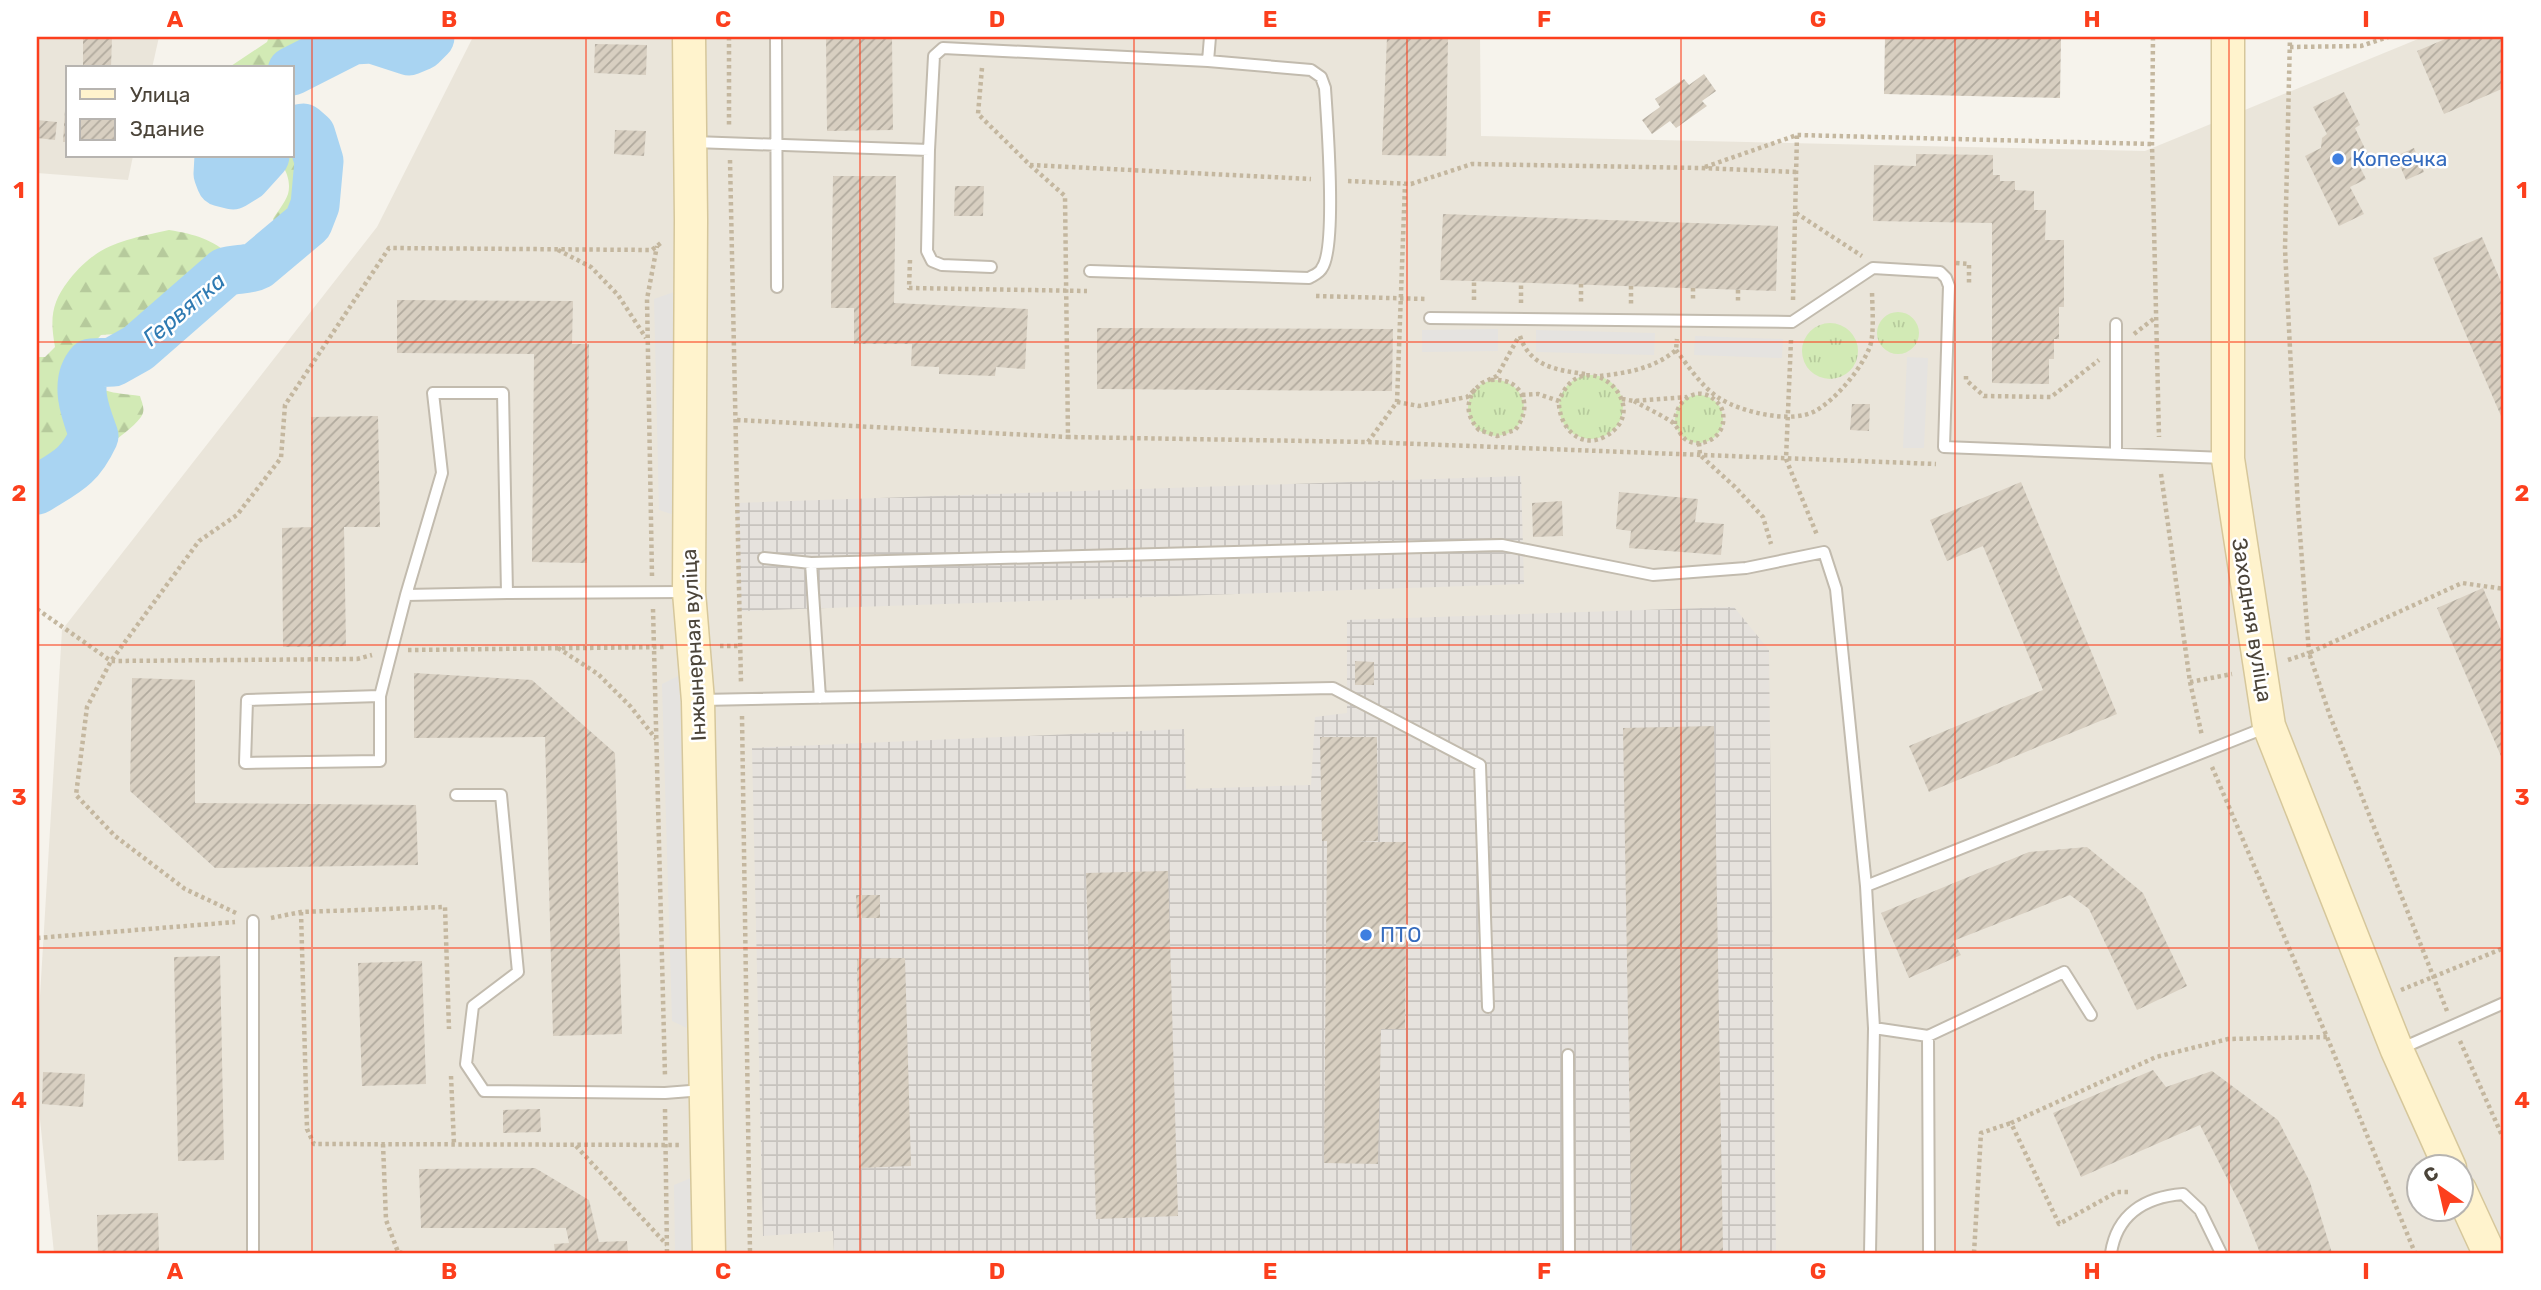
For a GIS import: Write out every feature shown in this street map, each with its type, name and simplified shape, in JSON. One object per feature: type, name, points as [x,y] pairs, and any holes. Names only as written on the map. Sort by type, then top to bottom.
[{"type":"street","name":"Інжынерная вуліца","points":[[689,37],[689,592],[698,701],[709,1253]]},
{"type":"street","name":"Заходняя вуліца","points":[[2228,37],[2228,458],[2269,726],[2397,1050],[2445,1154]]},
{"type":"street","points":[[2474,1220],[2489,1253]]},
{"type":"lane","points":[[776,37],[777,287]]},
{"type":"lane","points":[[1208,61],[1210,37]]},
{"type":"lane","points":[[991,267],[942,265],[932,261],[927,251],[934,56],[943,48],[1208,61],[1311,70],[1321,78],[1325,88],[1330,180],[1327,257],[1322,270],[1309,278],[1090,271]]},
{"type":"lane","points":[[690,142],[929,150]]},
{"type":"lane","points":[[1430,318],[1792,322],[1873,268],[1940,272],[1949,286],[1944,447],[2228,458]]},
{"type":"lane","points":[[2116,324],[2116,454]]},
{"type":"lane","points":[[380,696],[247,700],[245,763],[380,761],[380,696],[405,595],[442,473],[433,393],[503,393],[507,593]]},
{"type":"lane","points":[[764,558],[811,564],[1502,545],[1653,575],[1745,568],[1824,552],[1836,589],[1866,886],[1874,1028],[1870,1253]]},
{"type":"lane","points":[[811,564],[820,698]]},
{"type":"lane","points":[[405,595],[689,592]]},
{"type":"lane","points":[[698,701],[1333,688],[1480,765],[1488,1007]]},
{"type":"lane","points":[[1866,886],[2269,726]]},
{"type":"lane","points":[[456,795],[501,794],[518,972],[474,1006],[466,1064],[484,1091],[665,1093],[706,1090]]},
{"type":"lane","points":[[253,921],[253,1253]]},
{"type":"lane","points":[[1874,1028],[1928,1036],[2064,972],[2091,1015]]},
{"type":"lane","points":[[2397,1050],[2504,1003]]},
{"type":"lane","points":[[1928,1036],[1929,1253]]},
{"type":"lane","points":[[1568,1055],[1569,1253]]},
{"type":"lane","points":[[2111,1253],[2113,1240],[2127,1214],[2166,1195],[2183,1194],[2200,1210],[2221,1253]]},
{"type":"path","points":[[729,37],[750,1253]]},
{"type":"path","points":[[2290,47],[2361,46],[2388,37]]},
{"type":"path","points":[[1701,168],[1797,135],[2152,144]]},
{"type":"path","points":[[1030,165],[1065,196],[1068,437]]},
{"type":"path","points":[[1367,443],[1398,402],[1405,184]]},
{"type":"path","points":[[1796,213],[1866,258]]},
{"type":"path","points":[[253,921],[185,890],[115,836],[76,795],[87,707],[111,661],[200,541],[237,515],[281,458],[285,405],[389,248],[652,250],[691,220]]},
{"type":"path","points":[[658,245],[647,299],[667,1253]]},
{"type":"path","points":[[557,249],[591,267],[618,295],[648,340]]},
{"type":"path","points":[[1622,399],[1634,401],[1703,394],[1745,411],[1801,416],[1817,411],[1857,370],[1870,347],[1873,268]]},
{"type":"path","points":[[1474,281],[1474,301]]},
{"type":"path","points":[[1521,282],[1520,335],[1523,346],[1533,359],[1562,371],[1599,376],[1649,366],[1667,358],[1676,350]]},
{"type":"path","points":[[1581,285],[1581,303]]},
{"type":"path","points":[[1631,286],[1631,305]]},
{"type":"path","points":[[1693,288],[1694,307]]},
{"type":"path","points":[[1738,290],[1738,308]]},
{"type":"path","points":[[1634,401],[1675,424],[1684,438],[1699,443],[1708,442],[1720,432],[1724,416],[1718,400],[1676,350],[1677,320]]},
{"type":"path","points":[[1398,402],[1419,406],[1467,397],[1497,376],[1520,335]]},
{"type":"path","points":[[1589,375],[1570,383],[1563,390],[1559,401],[1562,422],[1577,437],[1587,440],[1600,439],[1616,428],[1623,407],[1616,388],[1609,380],[1599,376]]},
{"type":"path","points":[[1475,389],[1468,405],[1468,414],[1479,430],[1490,435],[1506,435],[1515,430],[1521,423],[1525,404],[1522,395],[1517,387],[1508,382],[1491,380]]},
{"type":"path","points":[[1522,395],[1538,394],[1559,401]]},
{"type":"path","points":[[1675,424],[1677,408],[1688,397]]},
{"type":"path","points":[[737,420],[1068,437],[1367,443],[1939,464]]},
{"type":"path","points":[[1489,447],[1490,435]]},
{"type":"path","points":[[1585,451],[1587,440]]},
{"type":"path","points":[[1699,443],[1700,455],[1763,517],[1776,562]]},
{"type":"path","points":[[1786,459],[1824,552]]},
{"type":"path","points":[[2504,589],[2462,583],[2309,653],[2330,716],[2453,1025],[2504,1140]]},
{"type":"path","points":[[37,609],[111,661],[357,659],[391,650],[740,646]]},
{"type":"path","points":[[558,648],[598,674],[631,706],[656,739]]},
{"type":"path","points":[[2190,682],[2206,751],[2415,1253]]},
{"type":"path","points":[[37,938],[253,921],[301,912],[445,907],[450,1033]]},
{"type":"path","points":[[301,912],[307,1129],[314,1143],[666,1146],[707,1144]]},
{"type":"path","points":[[2377,999],[2504,948]]},
{"type":"path","points":[[1974,1253],[1981,1133],[2011,1123],[2156,1057],[2228,1039],[2327,1037]]},
{"type":"path","points":[[451,1075],[454,1144]]},
{"type":"path","points":[[2011,1123],[2059,1224],[2117,1192],[2130,1192]]},
{"type":"path","points":[[383,1144],[386,1220],[398,1252],[402,1253]]},
{"type":"path","points":[[575,1145],[667,1246]]},
{"type":"shaded area","points":[[37,37],[159,37],[152,66],[66,66],[66,158],[133,158],[128,180],[37,173]]},
{"type":"shaded area","points":[[473,37],[1480,37],[1481,136],[2145,151],[2423,37],[2504,37],[2504,1253],[54,1253],[37,1091],[37,1046],[62,630],[377,227]]},
{"type":"shaded area","points":[[674,292],[680,517],[659,510],[654,299]]},
{"type":"shaded area","points":[[1498,329],[1498,351],[1422,352],[1422,330]]},
{"type":"shaded area","points":[[1536,330],[1655,333],[1654,355],[1536,352]]},
{"type":"shaded area","points":[[1695,336],[1783,339],[1782,358],[1694,355]]},
{"type":"shaded area","points":[[1907,357],[1928,358],[1924,448],[1903,448]]},
{"type":"shaded area","points":[[1521,476],[1524,584],[740,611],[736,503]]},
{"type":"shaded area","points":[[1734,607],[1769,650],[1776,1253],[834,1253],[833,1231],[763,1236],[752,748],[1184,729],[1186,789],[1311,785],[1315,717],[1347,713],[1347,620]]},
{"type":"shaded area","points":[[680,675],[691,1030],[672,1021],[662,684]]},
{"type":"shaded area","points":[[691,1178],[692,1253],[675,1253],[674,1185]]},
{"type":"green space","points":[[269,37],[434,37],[407,48],[350,59],[339,68],[294,79],[294,66],[231,66],[267,42]]},
{"type":"green space","points":[[294,130],[312,133],[328,156],[331,167],[330,177],[319,196],[287,228],[277,227],[273,219],[289,189],[286,172],[275,158],[294,158]]},
{"type":"green space","points":[[169,230],[190,234],[215,244],[239,264],[235,276],[214,294],[175,339],[110,334],[101,335],[91,346],[84,366],[88,375],[99,387],[106,390],[140,396],[143,412],[134,425],[66,490],[46,502],[37,503],[37,357],[45,357],[55,347],[52,320],[55,304],[69,280],[91,258],[126,240]]},
{"type":"green space","points":[[1898,312],[1913,318],[1919,333],[1913,348],[1898,354],[1883,348],[1877,333],[1883,318]]},
{"type":"green space","points":[[1830,323],[1841,325],[1850,331],[1856,340],[1856,362],[1850,371],[1841,377],[1830,379],[1819,377],[1810,371],[1804,362],[1802,351],[1804,340],[1810,331],[1819,325]]},
{"type":"green space","points":[[1591,375],[1603,377],[1614,384],[1621,395],[1621,419],[1614,430],[1603,437],[1591,439],[1579,437],[1568,430],[1561,419],[1559,407],[1561,395],[1568,384],[1579,377]]},
{"type":"green space","points":[[1490,380],[1502,380],[1512,384],[1520,392],[1524,408],[1520,424],[1512,432],[1502,436],[1490,436],[1480,432],[1472,424],[1468,414],[1468,402],[1472,392],[1480,384]]},
{"type":"green space","points":[[1699,395],[1716,402],[1723,419],[1716,436],[1699,443],[1682,436],[1675,419],[1682,402]]},
{"type":"building","points":[[83,37],[112,37],[111,66],[83,66]]},
{"type":"building","points":[[826,37],[892,37],[893,130],[827,131]]},
{"type":"building","points":[[1387,37],[1448,37],[1446,156],[1382,155]]},
{"type":"building","points":[[1885,37],[2061,37],[2060,98],[1884,94]]},
{"type":"building","points":[[2450,37],[2504,37],[2504,88],[2444,114],[2417,51]]},
{"type":"building","points":[[595,44],[647,45],[646,75],[594,73]]},
{"type":"building","points":[[1704,74],[1716,91],[1702,101],[1707,106],[1676,128],[1670,121],[1652,134],[1642,120],[1660,107],[1655,99],[1684,79],[1689,85]]},
{"type":"building","name":"Копеечка","points":[[2344,92],[2360,125],[2355,128],[2371,161],[2360,167],[2366,179],[2350,187],[2364,214],[2339,226],[2305,156],[2321,148],[2322,138],[2327,134],[2313,107]]},
{"type":"building","points":[[65,109],[66,142],[63,142]]},
{"type":"building","points":[[37,120],[57,122],[55,140],[37,138]]},
{"type":"building","points":[[615,130],[646,131],[644,156],[614,154]]},
{"type":"building","points":[[2414,148],[2424,172],[2406,180],[2396,156]]},
{"type":"building","points":[[1916,154],[1993,155],[1993,175],[2000,175],[2000,181],[2015,181],[2015,190],[2034,191],[2034,210],[2046,210],[2045,240],[2064,240],[2064,307],[2059,307],[2059,339],[2054,339],[2054,359],[2049,359],[2049,384],[1992,383],[1992,223],[1873,221],[1874,165],[1916,166]]},
{"type":"building","points":[[833,176],[896,176],[894,303],[1028,309],[1025,369],[996,367],[995,376],[939,374],[939,367],[911,366],[912,344],[854,344],[854,308],[831,308]]},
{"type":"building","points":[[955,186],[984,186],[983,216],[954,216]]},
{"type":"building","points":[[1443,214],[1778,226],[1776,291],[1440,280]]},
{"type":"building","points":[[2482,237],[2504,289],[2504,423],[2433,258]]},
{"type":"building","points":[[397,300],[573,301],[572,344],[589,344],[587,563],[532,562],[534,354],[397,353]]},
{"type":"building","points":[[1097,328],[1393,329],[1392,391],[1097,389]]},
{"type":"building","points":[[1852,404],[1870,404],[1869,431],[1850,430]]},
{"type":"building","points":[[378,416],[380,527],[344,527],[346,646],[283,647],[282,528],[312,527],[311,417]]},
{"type":"building","points":[[2021,482],[2117,714],[1929,792],[1909,746],[2043,690],[1983,546],[1947,561],[1930,520]]},
{"type":"building","points":[[1619,492],[1698,499],[1695,522],[1724,524],[1721,555],[1629,548],[1631,531],[1616,529]]},
{"type":"building","points":[[1562,501],[1563,536],[1533,537],[1532,503]]},
{"type":"building","points":[[2483,588],[2504,638],[2504,763],[2437,608]]},
{"type":"building","points":[[1355,661],[1374,662],[1374,685],[1355,685]]},
{"type":"building","points":[[414,673],[532,680],[615,753],[622,1034],[553,1036],[545,737],[414,738]]},
{"type":"building","points":[[132,678],[195,680],[195,803],[416,805],[418,865],[215,868],[130,791]]},
{"type":"building","points":[[1714,726],[1723,1253],[1632,1253],[1623,728]]},
{"type":"building","points":[[1320,737],[1377,737],[1378,841],[1354,842],[1407,842],[1405,1029],[1381,1029],[1378,1164],[1324,1163],[1327,841],[1322,841]]},
{"type":"building","points":[[2087,847],[2143,893],[2187,986],[2137,1010],[2089,909],[2070,895],[1953,941],[1961,955],[1909,978],[1881,913],[2029,852]]},
{"type":"building","points":[[1168,871],[1178,1216],[1096,1219],[1086,873]]},
{"type":"building","points":[[856,895],[880,895],[880,918],[857,918]]},
{"type":"building","points":[[220,956],[224,1160],[178,1161],[174,957]]},
{"type":"building","points":[[905,958],[911,1166],[859,1168],[857,959]]},
{"type":"building","points":[[422,961],[426,1084],[362,1086],[358,963]]},
{"type":"building","points":[[2153,1070],[2166,1087],[2212,1071],[2278,1120],[2310,1182],[2332,1253],[2260,1253],[2243,1210],[2200,1125],[2081,1177],[2053,1113]]},
{"type":"building","points":[[43,1072],[85,1074],[83,1107],[42,1104]]},
{"type":"building","points":[[540,1109],[541,1132],[503,1133],[503,1110]]},
{"type":"building","points":[[535,1168],[589,1200],[599,1242],[627,1241],[628,1253],[555,1253],[554,1244],[569,1243],[566,1228],[421,1228],[419,1169]]},
{"type":"building","points":[[158,1213],[159,1253],[98,1253],[97,1215]]},
{"type":"waterway","name":"Гервятка","points":[[294,70],[353,40],[372,39],[409,51],[421,46],[430,37]]},
{"type":"waterway","name":"Гервятка","points":[[37,490],[77,462],[94,436],[82,389],[86,371],[91,363],[113,362],[138,348],[225,272],[258,265],[308,223],[315,205],[319,161],[311,135],[303,128],[294,130]]},
{"type":"waterway","name":"Гервятка","points":[[219,158],[218,174],[221,182],[233,185],[246,177],[263,158]]},
{"type":"place","name":"Копеечка","points":[[2338,159]]},
{"type":"place","name":"ПТО","points":[[1366,935]]}]
